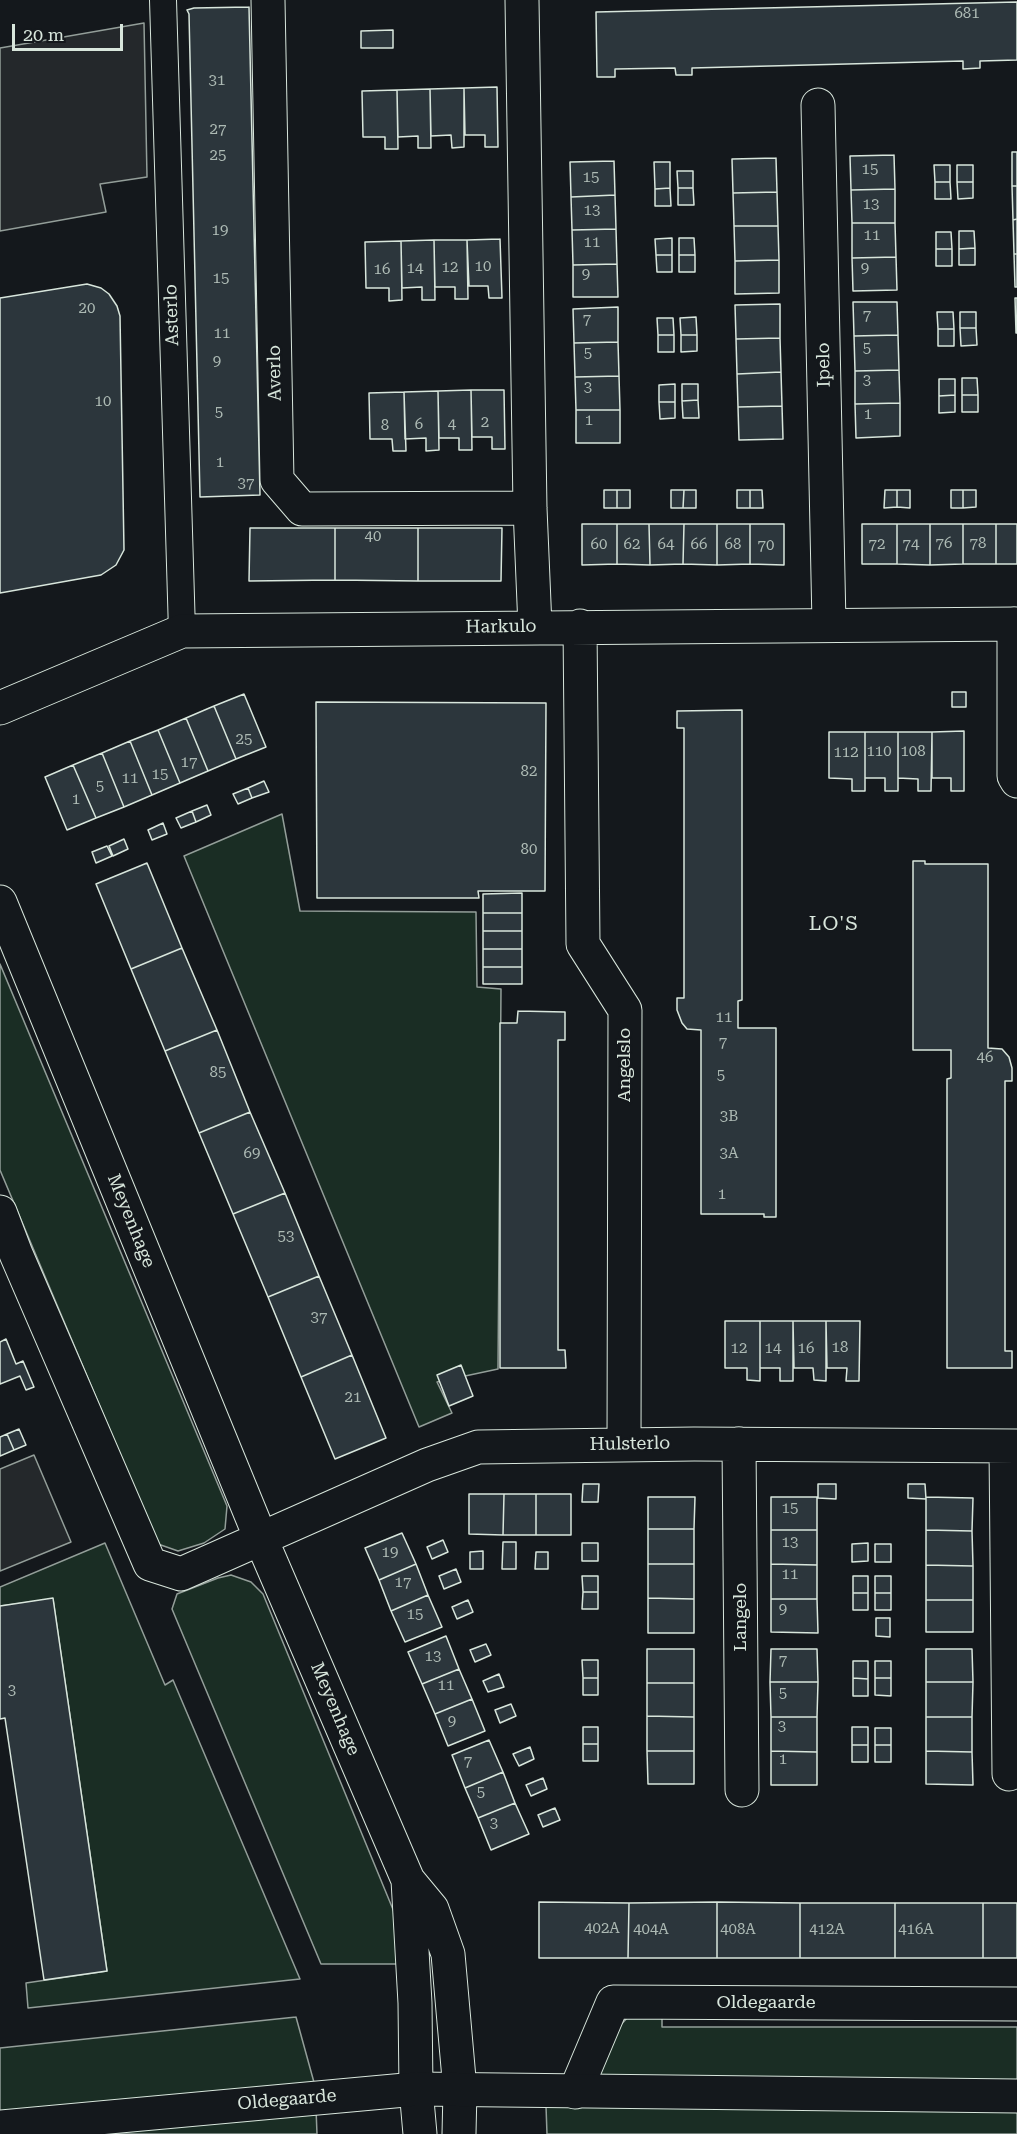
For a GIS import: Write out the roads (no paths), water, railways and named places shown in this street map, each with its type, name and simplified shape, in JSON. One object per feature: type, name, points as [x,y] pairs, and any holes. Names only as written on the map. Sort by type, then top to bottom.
[{"type":"street","name":"Asterlo","points":[[163,0],[182,631]]},
{"type":"street","name":"Averlo","points":[[268,0],[277,480],[302,509],[530,508]]},
{"type":"street","points":[[522,0],[530,508],[535,627]]},
{"type":"street","name":"Ipelo","points":[[818,105],[829,624]]},
{"type":"street","name":"Harkulo","points":[[0,708],[182,631],[1015,624]]},
{"type":"street","points":[[1015,624],[1014,776],[1017,781]]},
{"type":"street","name":"Angelslo","points":[[580,626],[583,944],[625,1010],[624,1444]]},
{"type":"street","name":"Meyenhage","points":[[0,902],[261,1539],[408,1880],[432,1910],[448,1954],[460,2090],[459,2134]]},
{"type":"street","points":[[0,1212],[8,1257],[150,1564],[181,1574],[261,1539]]},
{"type":"street","name":"Hulsterlo","points":[[261,1539],[427,1465],[478,1447],[624,1444],[1012,1447]]},
{"type":"street","name":"Langelo","points":[[739,1444],[742,1790]]},
{"type":"street","points":[[1009,1774],[1012,1447]]},
{"type":"street","name":"Meyenhage","points":[[408,1880],[415,2003],[416,2089],[420,2134]]},
{"type":"street","name":"Oldegaarde","points":[[575,2091],[613,2002],[1017,2004]]},
{"type":"street","name":"Oldegaarde","points":[[0,2127],[416,2089],[1017,2096]]},
{"type":"district","name":"LO'S","points":[[834,924]]}]
